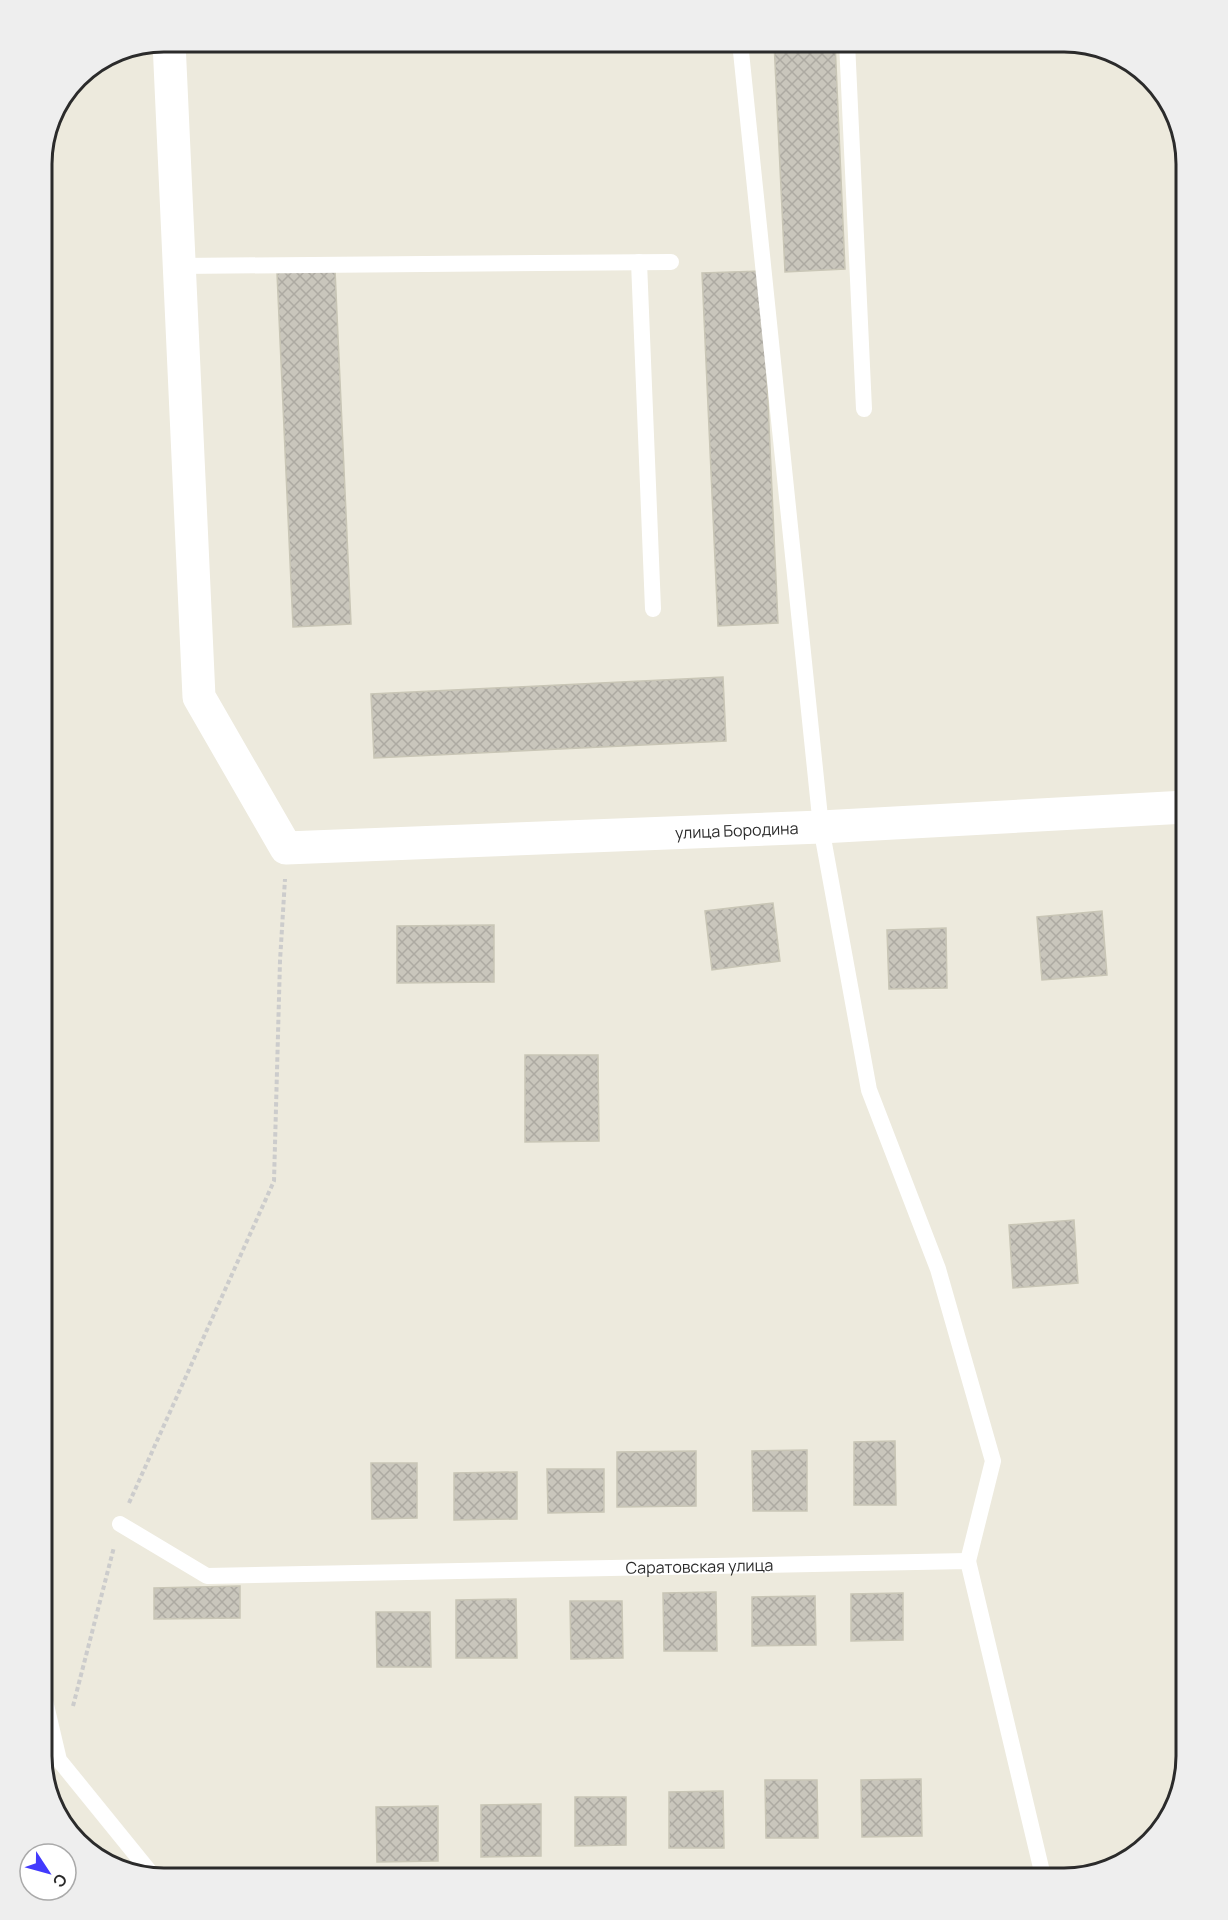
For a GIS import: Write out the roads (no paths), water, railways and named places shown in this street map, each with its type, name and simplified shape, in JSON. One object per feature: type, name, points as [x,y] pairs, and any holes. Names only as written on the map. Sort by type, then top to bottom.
[{"type":"street","points":[[169,53],[179,266]]},
{"type":"street","name":"улица Бородина","points":[[179,266],[199,697],[286,848],[821,827],[1176,808]]},
{"type":"lane","points":[[741,53],[821,827],[869,1090],[938,1269],[993,1461],[968,1561],[1038,1868]]},
{"type":"lane","points":[[848,53],[864,409]]},
{"type":"lane","points":[[639,262],[653,609]]},
{"type":"lane","points":[[179,266],[671,262]]},
{"type":"lane","name":"Саратовская улица","points":[[120,1524],[207,1576],[968,1561]]},
{"type":"lane","points":[[52,1730],[59,1760],[144,1865]]}]
